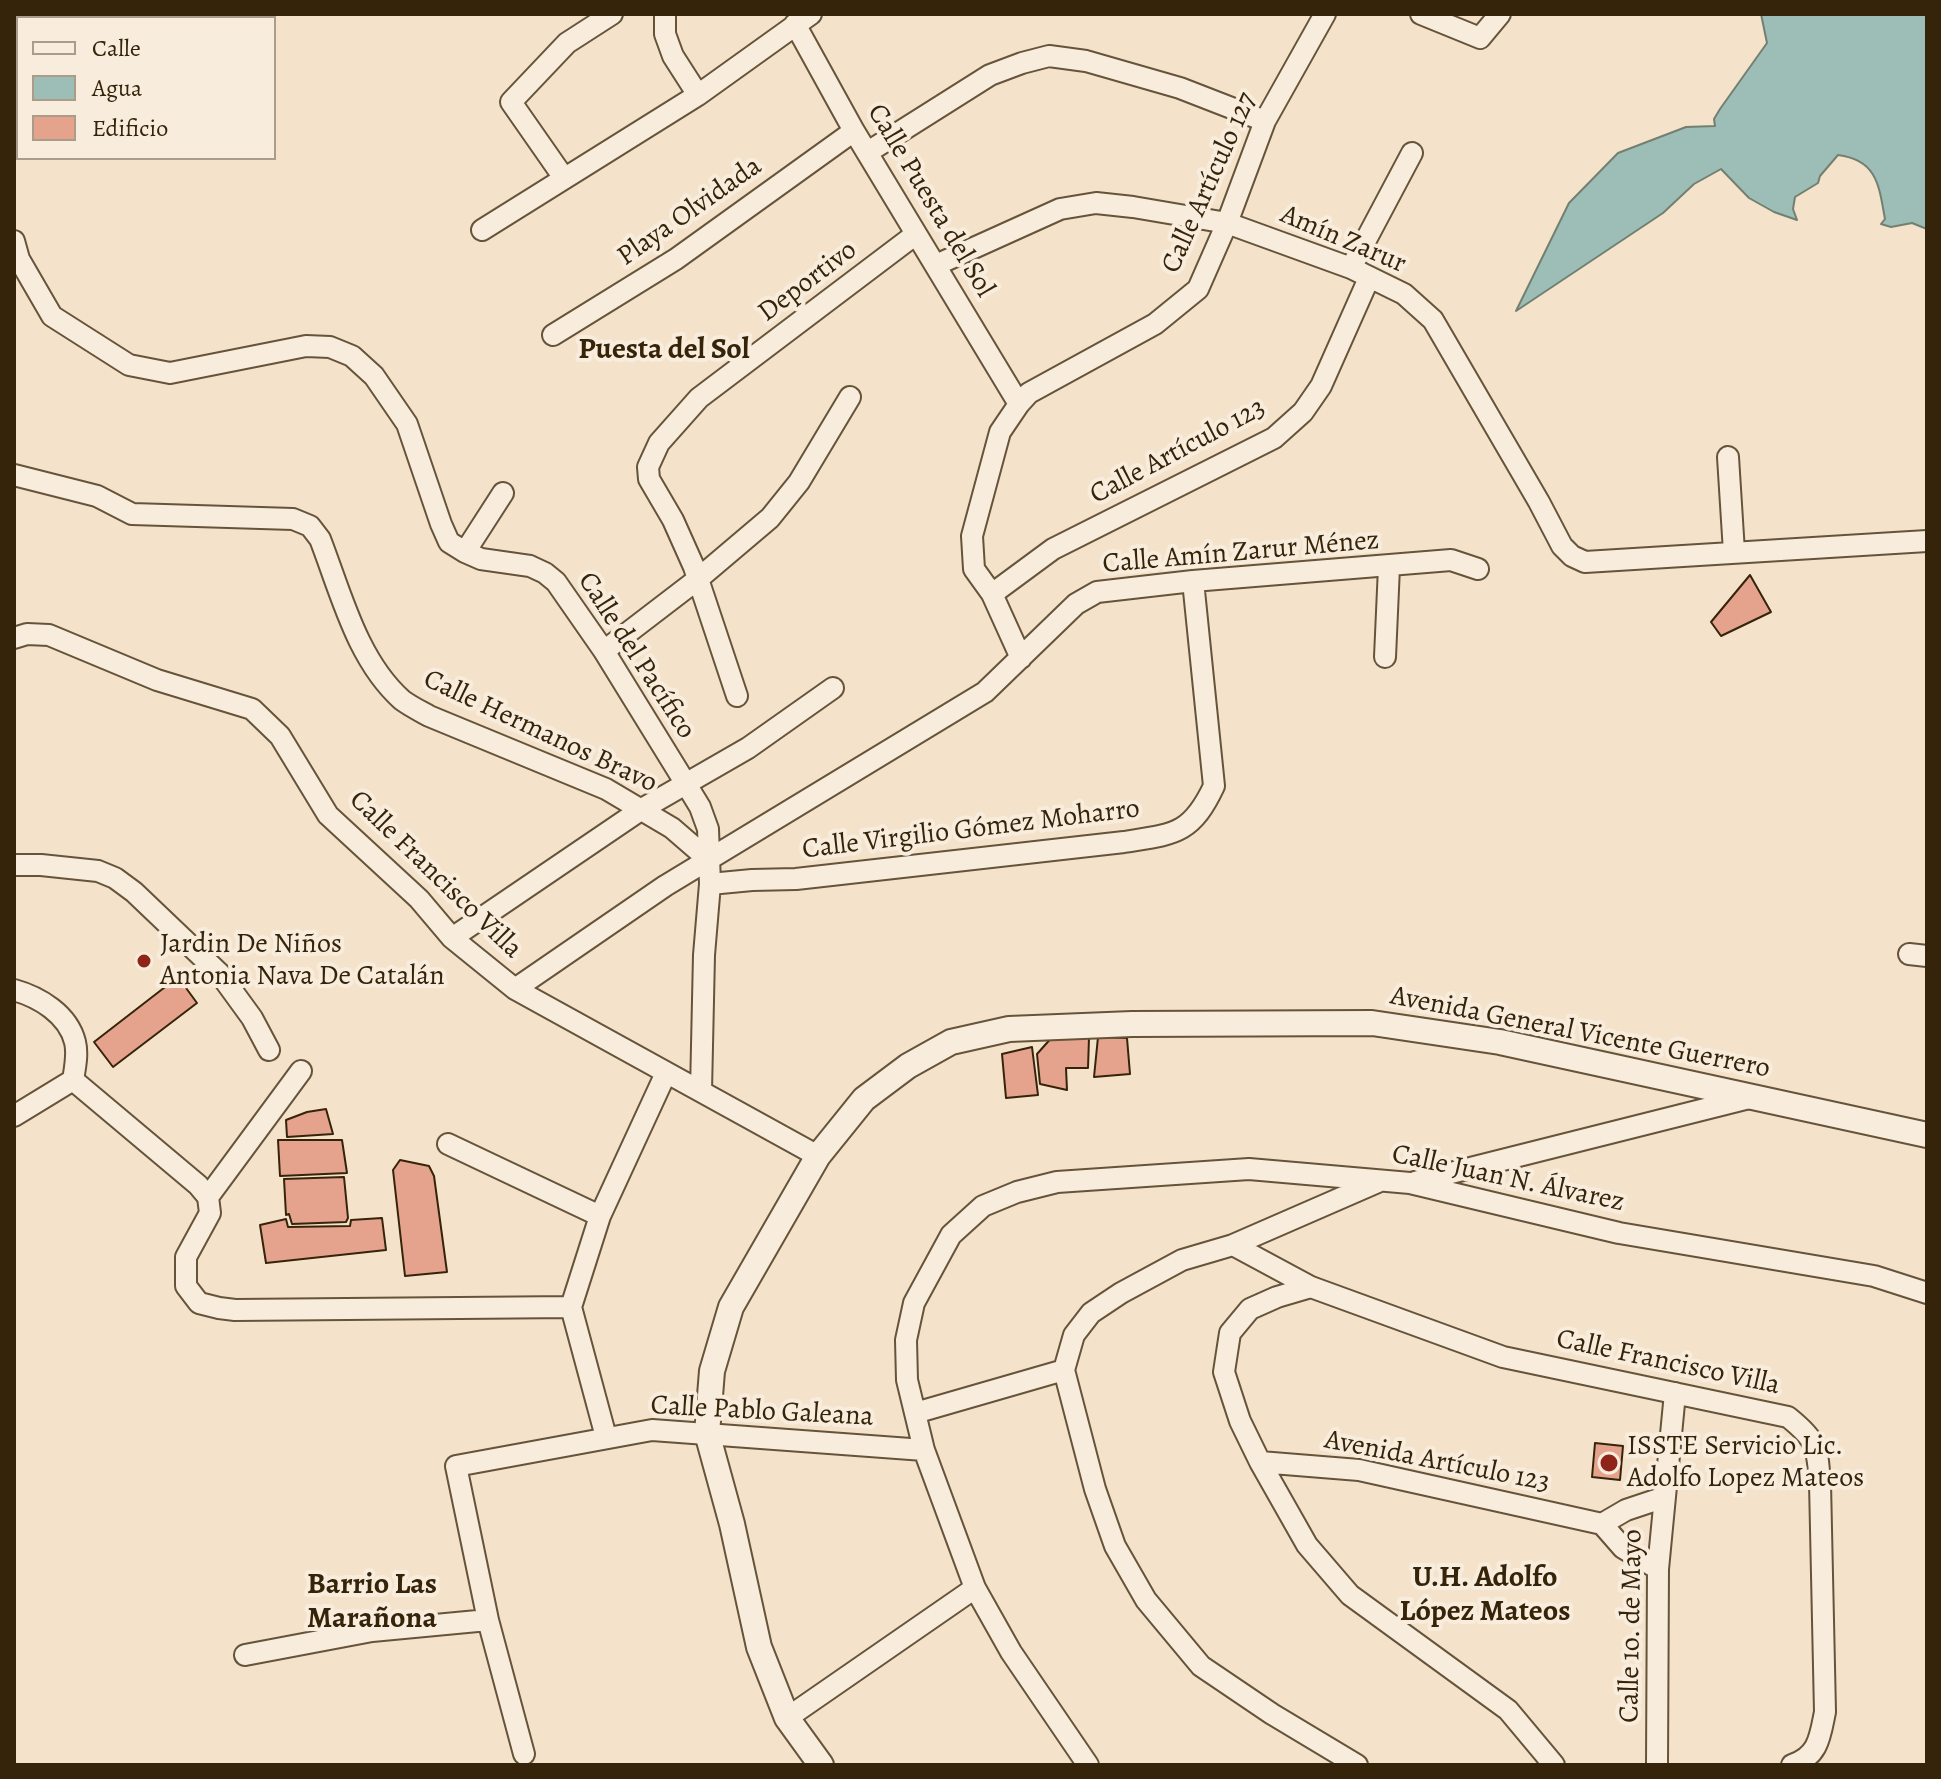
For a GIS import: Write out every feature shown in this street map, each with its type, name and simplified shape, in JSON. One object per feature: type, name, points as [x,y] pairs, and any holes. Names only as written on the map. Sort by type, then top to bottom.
[{"type":"street","points":[[564,178],[511,102],[567,43],[612,14]]},
{"type":"street","points":[[665,14],[665,34],[673,56],[698,95]]},
{"type":"street","name":"Calle Artículo 127","points":[[992,594],[974,569],[972,536],[1000,432],[1029,393],[1155,324],[1198,289],[1227,223],[1265,121],[1325,14]]},
{"type":"street","points":[[1421,14],[1480,38],[1500,14]]},
{"type":"street","points":[[482,230],[698,95],[803,19]]},
{"type":"street","name":"Calle Puesta del Sol","points":[[803,19],[854,131],[1019,404]]},
{"type":"street","points":[[868,152],[990,75],[1049,56],[1086,61],[1180,88],[1265,121]]},
{"type":"street","name":"Playa Olvidada","points":[[553,335],[676,259],[854,131]]},
{"type":"street","name":"Calle Artículo 123","points":[[992,594],[1053,549],[1274,438],[1303,412],[1321,386],[1360,273],[1412,153]]},
{"type":"street","name":"Amín Zarur","points":[[936,265],[1060,209],[1096,203],[1227,223],[1360,273],[1404,294],[1433,320],[1562,546],[1572,556],[1585,562],[1734,552]]},
{"type":"street","name":"Deportivo","points":[[737,696],[696,573],[673,520],[649,479],[648,467],[659,443],[699,398],[916,234]]},
{"type":"street","points":[[14,241],[19,259],[52,316],[129,365],[170,373],[306,346],[330,347],[352,356],[374,376],[407,424],[449,542],[465,552],[503,493]]},
{"type":"street","points":[[604,651],[696,573],[770,518],[799,482],[850,397]]},
{"type":"street","points":[[1728,457],[1734,552],[1927,541]]},
{"type":"street","name":"Calle Hermanos Bravo","points":[[14,475],[97,496],[132,514],[293,519],[310,526],[320,539],[368,656],[403,700],[429,716],[606,789],[672,828],[709,860]]},
{"type":"street","name":"Calle del Pacífico","points":[[465,552],[481,559],[530,566],[556,582],[604,651],[700,807],[708,829],[710,884],[704,955],[701,1091]]},
{"type":"street","name":"Calle Amín Zarur Ménez","points":[[515,989],[665,886],[985,692],[1076,604],[1097,592],[1451,560],[1478,569]]},
{"type":"street","points":[[1385,657],[1389,567]]},
{"type":"street","name":"Calle Virgilio Gómez Moharro","points":[[710,884],[796,879],[1124,842],[1172,834],[1189,825],[1205,806],[1214,786],[1193,581]]},
{"type":"street","points":[[992,594],[1021,658]]},
{"type":"street","name":"Calle Francisco Villa","points":[[14,638],[27,634],[49,635],[157,680],[252,709],[280,736],[328,815],[419,899],[452,938],[515,989],[818,1156]]},
{"type":"street","points":[[452,938],[642,809],[748,748],[833,688]]},
{"type":"street","points":[[14,865],[98,871],[115,878],[134,892],[220,974],[252,1018],[269,1050]]},
{"type":"street","points":[[14,990],[30,994],[68,1025],[75,1042],[73,1080]]},
{"type":"street","name":"Avenida General Vicente Guerrero","points":[[821,1765],[787,1718],[759,1647],[732,1524],[707,1433],[712,1371],[731,1307],[818,1156],[864,1099],[908,1066],[951,1042],[1009,1029],[1132,1024],[1372,1023],[1500,1042],[1927,1135]]},
{"type":"street","points":[[208,1197],[301,1071]]},
{"type":"street","points":[[606,1437],[571,1307],[600,1216],[666,1073]]},
{"type":"street","points":[[14,1116],[73,1080]]},
{"type":"street","points":[[73,1080],[198,1185],[208,1197],[210,1213],[186,1257],[186,1286],[199,1303],[235,1310],[571,1307]]},
{"type":"street","points":[[1410,1183],[1753,1097]]},
{"type":"street","points":[[448,1144],[600,1216]]},
{"type":"street","name":"Calle Juan N. Álvarez","points":[[1088,1765],[1011,1652],[975,1588],[924,1450],[907,1380],[906,1340],[914,1303],[951,1235],[983,1206],[1017,1192],[1057,1182],[1249,1169],[1383,1180],[1410,1183],[1619,1233],[1874,1276],[1927,1293]]},
{"type":"street","points":[[1357,1765],[1272,1714],[1201,1666],[1146,1600],[1115,1546],[1095,1489],[1064,1370],[1074,1335],[1091,1313],[1121,1293],[1182,1260],[1233,1245],[1383,1180]]},
{"type":"street","name":"Calle Francisco Villa","points":[[1233,1245],[1311,1287],[1503,1357],[1788,1417],[1807,1432],[1817,1449],[1820,1483],[1825,1712],[1818,1745],[1800,1762],[1792,1765]]},
{"type":"street","points":[[1311,1287],[1250,1309],[1230,1333],[1224,1372],[1240,1421],[1260,1462],[1307,1545],[1350,1595],[1508,1710],[1554,1765]]},
{"type":"street","name":"Calle Pablo Galeana","points":[[915,1413],[1064,1370]]},
{"type":"street","name":"Calle 1o. de Mayo","points":[[1657,1765],[1658,1569],[1675,1393]]},
{"type":"street","name":"Calle Pablo Galeana","points":[[488,1620],[456,1466],[652,1430],[924,1450]]},
{"type":"street","name":"Avenida Artículo 123","points":[[1260,1462],[1359,1470],[1602,1524]]},
{"type":"street","points":[[1658,1569],[1623,1548],[1602,1524],[1626,1510],[1665,1497]]},
{"type":"street","points":[[787,1718],[975,1588]]},
{"type":"street","points":[[245,1655],[372,1631],[488,1620],[524,1754]]},
{"type":"water","points":[[1761,14],[1927,14],[1927,229],[1912,223],[1891,227],[1881,224],[1885,219],[1874,177],[1869,169],[1851,158],[1838,155],[1820,176],[1818,183],[1795,197],[1793,209],[1797,220],[1749,198],[1721,169],[1694,184],[1663,213],[1516,311],[1569,203],[1618,153],[1686,127],[1715,126],[1714,119],[1720,109],[1767,43]]},
{"type":"building","points":[[1750,575],[1771,612],[1721,636],[1711,622]]},
{"type":"building","points":[[178,977],[197,1003],[113,1067],[94,1042]]},
{"type":"building","points":[[1054,1035],[1089,1038],[1088,1068],[1066,1068],[1067,1090],[1040,1084],[1037,1054]]},
{"type":"building","points":[[1098,1037],[1127,1038],[1130,1074],[1094,1077]]},
{"type":"building","points":[[1032,1047],[1038,1095],[1006,1098],[1002,1054]]},
{"type":"building","points":[[326,1109],[333,1134],[287,1137],[286,1120]]},
{"type":"building","points":[[278,1140],[342,1140],[347,1173],[280,1176]]},
{"type":"building","points":[[400,1160],[429,1166],[434,1176],[447,1272],[405,1276],[393,1170]]},
{"type":"building","points":[[344,1177],[346,1222],[292,1224],[289,1214],[286,1215],[284,1179]]},
{"type":"building","points":[[382,1218],[386,1250],[266,1263],[260,1225],[286,1219],[288,1227],[350,1226],[351,1220]]},
{"type":"building","points":[[1595,1443],[1623,1446],[1620,1480],[1592,1477]]},
{"type":"place","name":"Jardin De Niños Antonia Nava De Catalán","points":[[144,961]]},
{"type":"place","name":"ISSTE Servicio Lic. Adolfo Lopez Mateos","points":[[1609,1463]]},
{"type":"district","name":"Puesta del Sol","points":[[664,351]]},
{"type":"district","name":"U.H. Adolfo López Mateos","points":[[1485,1596]]},
{"type":"district","name":"Barrio Las Marañona","points":[[372,1603]]}]
